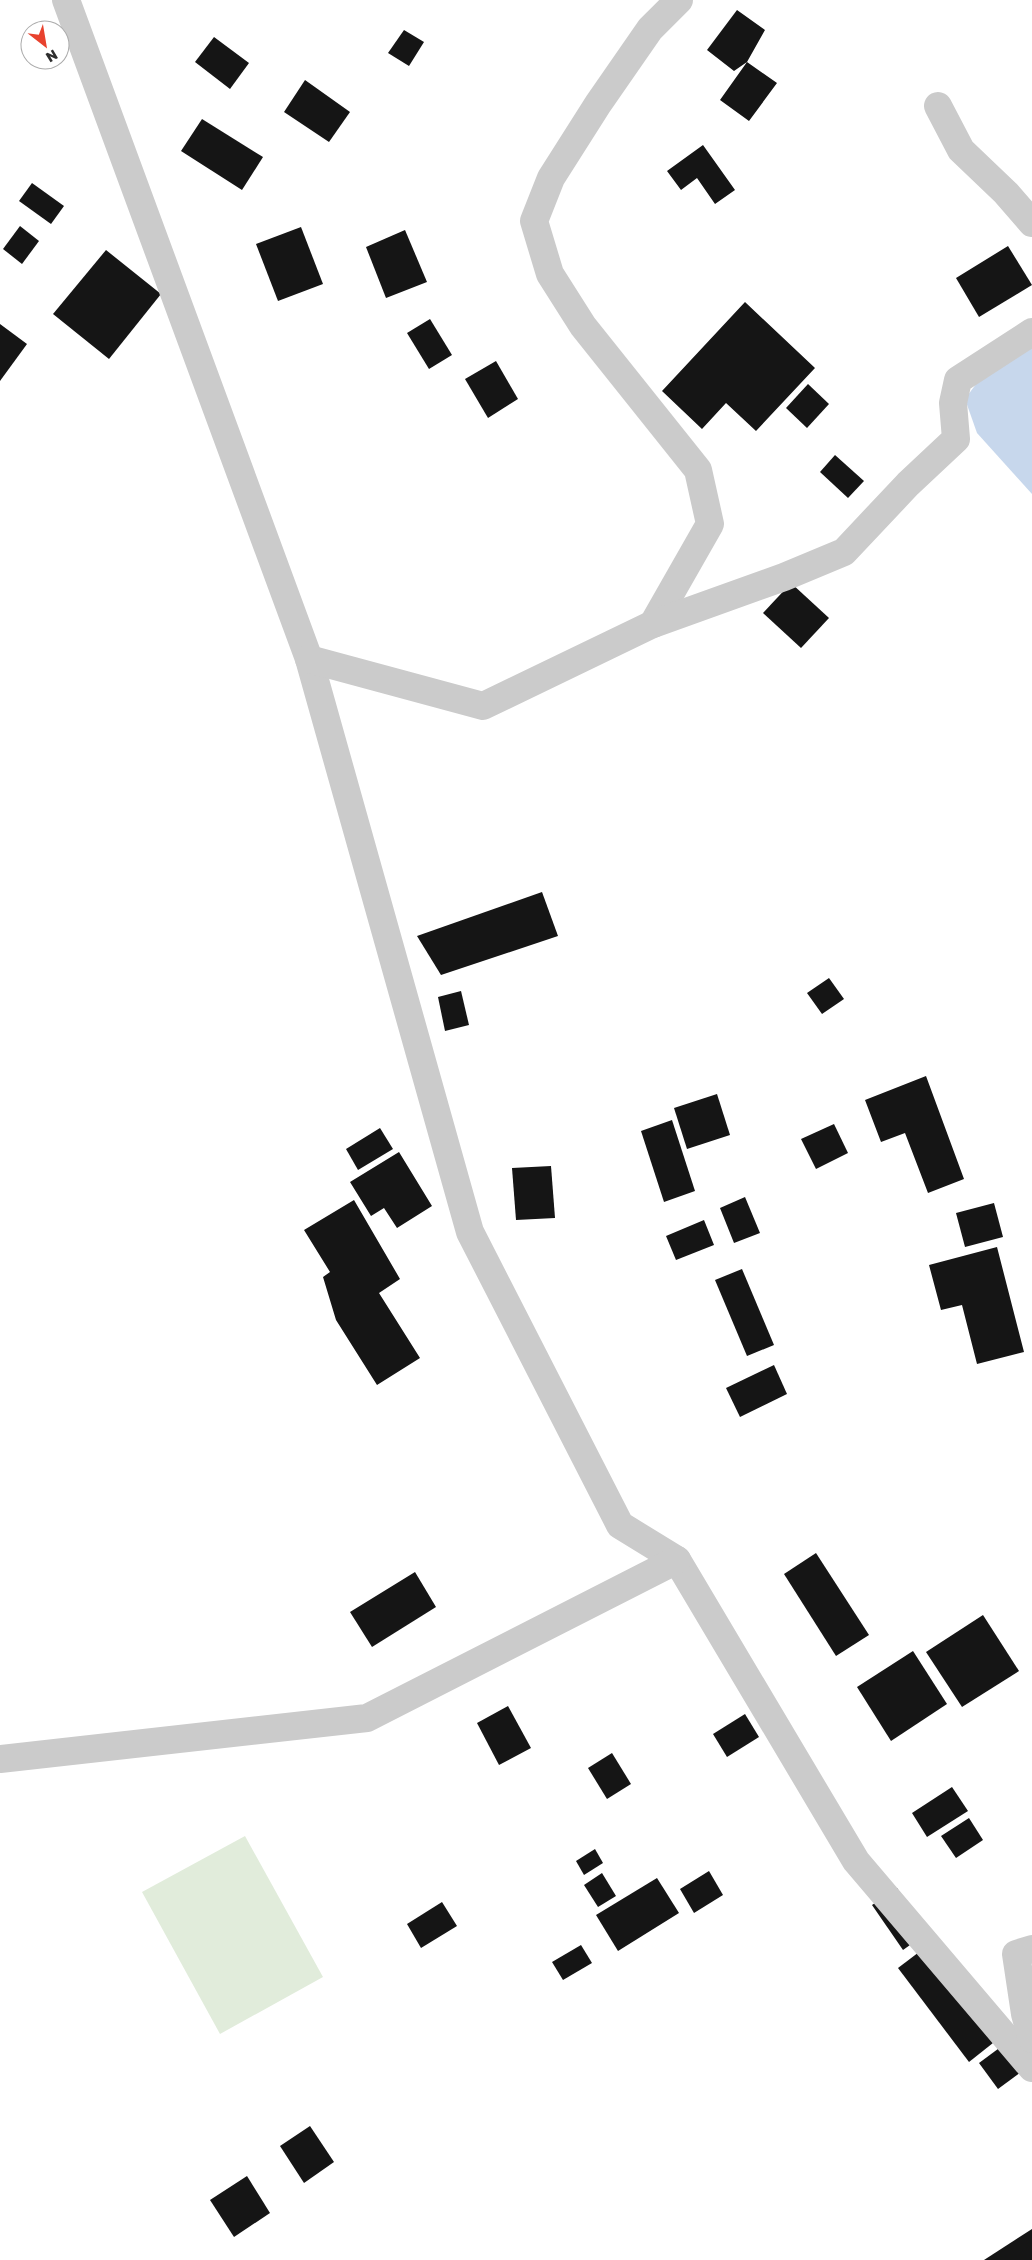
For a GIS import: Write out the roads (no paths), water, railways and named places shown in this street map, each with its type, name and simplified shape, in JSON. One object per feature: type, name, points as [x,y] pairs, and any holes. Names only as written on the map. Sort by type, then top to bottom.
[{"type":"street","points":[[66,0],[309,659],[470,1232],[620,1525],[677,1560],[856,1861],[1032,2068]]},
{"type":"street","points":[[653,624],[710,524],[698,470],[583,326],[550,274],[534,221],[551,178],[598,104],[650,29],[679,0]]},
{"type":"street","points":[[938,106],[961,150],[1006,193],[1032,223]]},
{"type":"street","points":[[309,659],[483,706],[653,624],[784,578],[844,552],[908,484],[956,439],[953,403],[958,380],[1032,332]]},
{"type":"street","points":[[0,1760],[367,1718],[677,1560]]},
{"type":"street","points":[[1032,1949],[1016,1954],[1025,2014],[1032,2040]]},
{"type":"water","points":[[1032,345],[1032,494],[977,433],[965,399],[999,353]]}]
